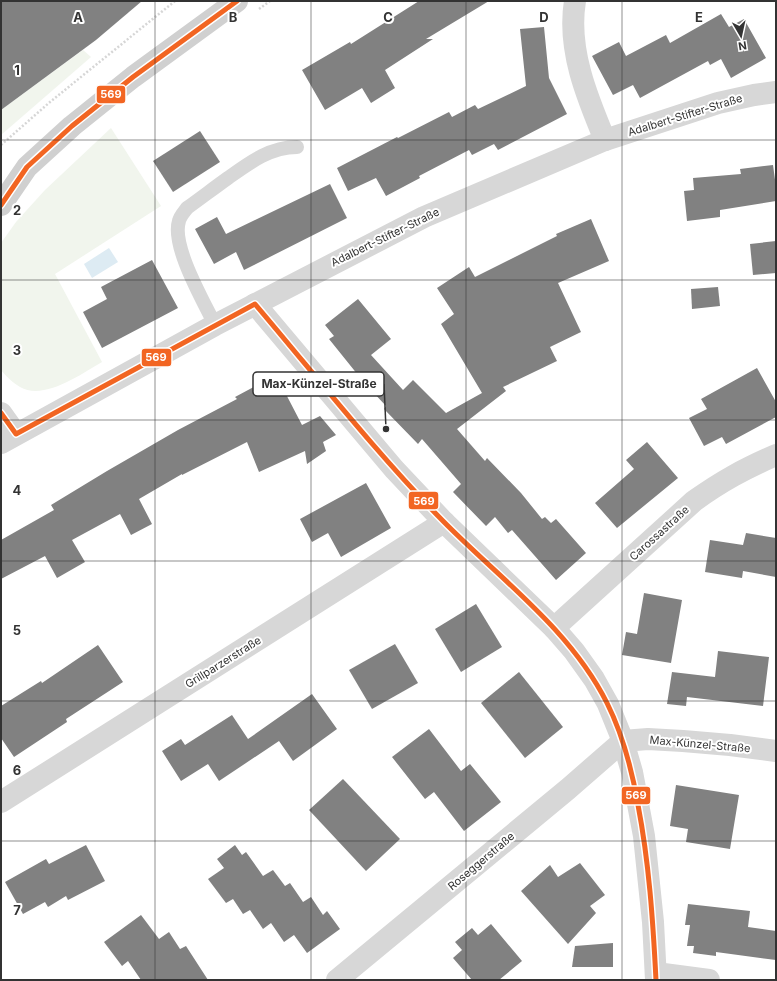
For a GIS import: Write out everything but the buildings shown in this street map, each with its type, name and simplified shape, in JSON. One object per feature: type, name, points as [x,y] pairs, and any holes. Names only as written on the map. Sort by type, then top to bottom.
[{"type":"street","points":[[1,183],[27,167],[101,102],[237,1]]},
{"type":"street","points":[[576,1],[573,12],[573,28],[582,78],[593,112],[605,140]]},
{"type":"street","name":"Adalbert-Stifter-Straße","points":[[1,414],[8,439],[215,325],[424,217],[605,140],[718,103],[776,92]]},
{"type":"street","points":[[1,205],[27,167]]},
{"type":"street","points":[[255,304],[389,463],[444,522],[554,628],[574,651],[594,679],[608,704],[623,740],[632,772],[644,836],[656,977],[709,980]]},
{"type":"street","name":"Carossastraße","points":[[554,628],[694,501],[745,469],[776,456]]},
{"type":"street","name":"Grillparzerstraße","points":[[1,802],[444,522]]},
{"type":"street","name":"Max-Künzel-Straße","points":[[623,740],[648,739],[683,741],[730,745],[776,752]]},
{"type":"street","name":"Roseggerstraße","points":[[337,980],[556,799],[623,740]]},
{"type":"lane","points":[[215,325],[183,257],[178,237],[179,221],[182,214],[188,208],[262,155],[286,147],[297,148]]},
{"type":"path","points":[[1,145],[50,102],[175,1]]},
{"type":"shaded area","points":[[83,50],[91,57],[1,135],[1,110]]},
{"type":"shaded area","points":[[111,128],[161,206],[55,274],[102,362],[73,379],[51,388],[40,391],[20,387],[1,370],[1,243],[16,222],[45,190]]},
{"type":"shaded area","points":[[109,248],[118,262],[92,278],[84,264]]},
{"type":"transit line","name":"569","points":[[1,205],[27,167],[72,126],[133,77],[237,1]]},
{"type":"transit line","name":"569","points":[[1,413],[16,434],[255,304],[394,469],[443,521],[554,628],[592,676],[613,715],[633,779],[642,826],[648,870],[656,980]]},
{"type":"place","name":"Max-Künzel-Straße","points":[[386,429]]}]
